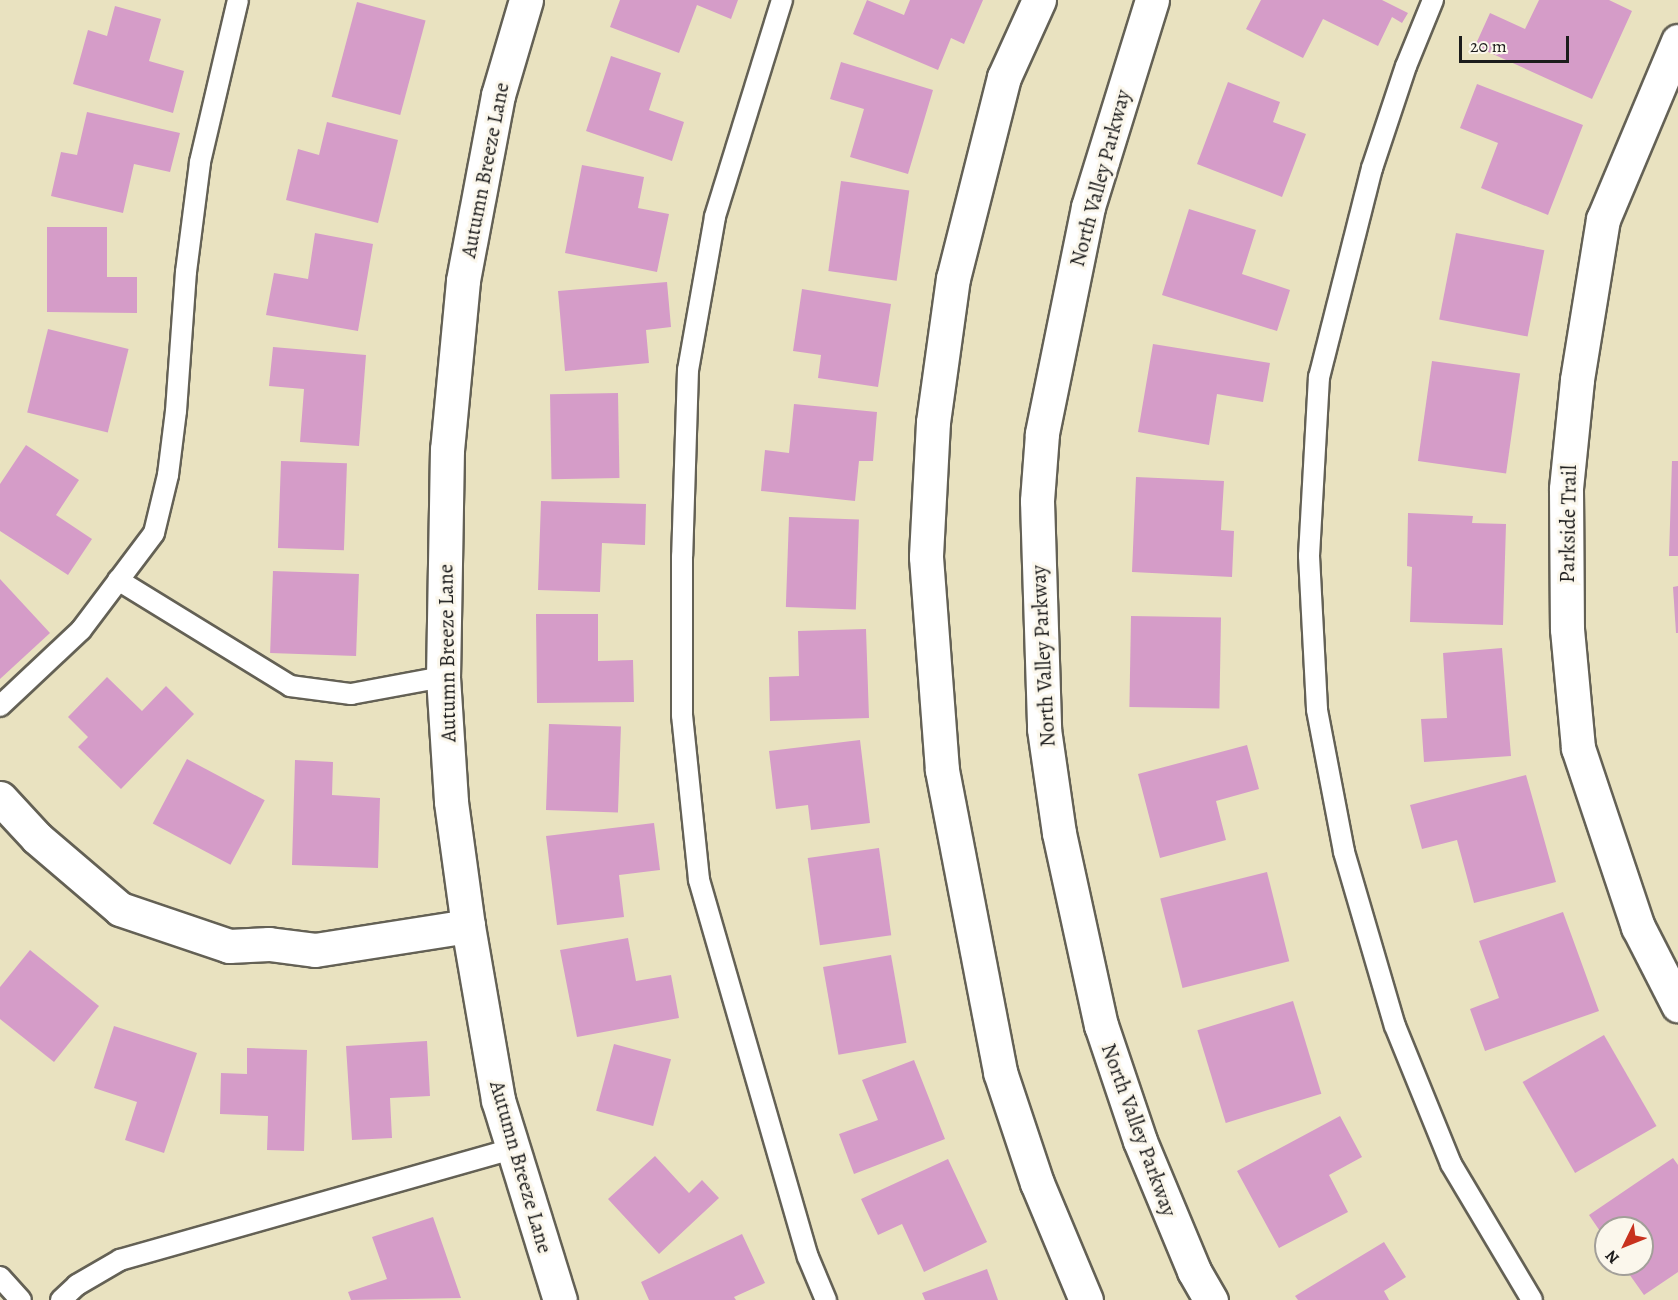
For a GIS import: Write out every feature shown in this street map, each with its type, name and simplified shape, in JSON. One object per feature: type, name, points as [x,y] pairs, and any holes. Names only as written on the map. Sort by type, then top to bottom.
[{"type":"street","name":"Autumn Breeze Lane","points":[[526,0],[498,95],[463,281],[447,449],[443,677],[451,802],[468,926],[498,1100],[560,1300]]},
{"type":"street","points":[[1039,0],[1005,77],[953,278],[933,422],[926,557],[942,770],[1000,1072],[1037,1183],[1086,1300]]},
{"type":"street","name":"North Valley Parkway","points":[[1152,0],[1088,207],[1042,434],[1037,501],[1044,729],[1059,833],[1101,1025],[1140,1142],[1194,1271],[1211,1300]]},
{"type":"street","name":"Parkside Trail","points":[[1678,41],[1603,219],[1577,380],[1566,489],[1567,629],[1578,748],[1638,927],[1678,1005]]},
{"type":"street","points":[[0,798],[38,838],[120,909],[229,946],[269,944],[315,950],[468,926]]},
{"type":"lane","points":[[0,706],[81,630],[154,533],[168,475],[176,411],[186,272],[201,162],[238,0]]},
{"type":"lane","points":[[782,0],[715,218],[688,370],[682,556],[682,715],[699,880],[808,1257],[826,1300]]},
{"type":"lane","points":[[1434,0],[1406,66],[1372,168],[1319,377],[1309,556],[1317,710],[1344,852],[1395,1026],[1450,1164],[1532,1300]]},
{"type":"lane","points":[[118,580],[290,686],[351,694],[443,677]]},
{"type":"lane","points":[[61,1300],[77,1285],[120,1260],[513,1149]]},
{"type":"lane","points":[[0,1277],[21,1300]]},
{"type":"building","points":[[620,0],[738,0],[731,19],[697,5],[679,53],[610,27]]},
{"type":"building","points":[[867,0],[904,15],[910,0],[983,0],[964,44],[951,38],[938,70],[853,34]]},
{"type":"building","points":[[1261,0],[1382,0],[1408,13],[1402,23],[1392,17],[1378,46],[1323,19],[1303,58],[1246,29]]},
{"type":"building","points":[[1539,0],[1609,0],[1632,11],[1592,99],[1475,46],[1490,13],[1525,29]]},
{"type":"building","points":[[357,2],[426,20],[400,115],[332,97]]},
{"type":"building","points":[[115,6],[161,19],[149,61],[184,71],[173,113],[73,84],[88,30],[107,36]]},
{"type":"building","points":[[611,56],[661,73],[649,110],[684,122],[672,161],[586,131]]},
{"type":"building","points":[[841,62],[933,90],[908,174],[850,157],[864,109],[830,99]]},
{"type":"building","points":[[1228,82],[1280,102],[1273,122],[1306,134],[1282,197],[1197,164]]},
{"type":"building","points":[[1477,84],[1583,125],[1548,215],[1481,188],[1498,143],[1460,128]]},
{"type":"building","points":[[87,112],[180,133],[170,172],[134,164],[123,213],[51,196],[61,152],[77,155]]},
{"type":"building","points":[[327,122],[398,140],[378,223],[286,200],[298,149],[319,155]]},
{"type":"building","points":[[582,165],[644,177],[638,208],[669,214],[657,272],[565,253]]},
{"type":"building","points":[[841,181],[909,191],[897,281],[828,271]]},
{"type":"building","points":[[1189,209],[1256,230],[1242,274],[1290,290],[1277,331],[1162,295]]},
{"type":"building","points":[[47,227],[107,227],[107,277],[137,277],[137,313],[47,312]]},
{"type":"building","points":[[315,233],[373,244],[358,331],[266,315],[274,273],[308,279]]},
{"type":"building","points":[[1456,233],[1544,250],[1528,337],[1439,319]]},
{"type":"building","points":[[667,282],[671,327],[646,330],[649,363],[565,371],[558,291]]},
{"type":"building","points":[[802,289],[891,304],[878,387],[818,378],[821,355],[793,351]]},
{"type":"building","points":[[48,329],[129,349],[108,433],[27,412]]},
{"type":"building","points":[[1153,344],[1270,363],[1263,402],[1217,394],[1209,445],[1138,432]]},
{"type":"building","points":[[273,347],[366,355],[359,446],[300,442],[304,389],[269,386]]},
{"type":"building","points":[[1432,361],[1520,373],[1506,473],[1418,461]]},
{"type":"building","points":[[618,393],[619,478],[551,479],[550,394]]},
{"type":"building","points":[[794,404],[877,412],[873,461],[859,461],[855,501],[761,491],[765,450],[789,453]]},
{"type":"building","points":[[26,445],[79,480],[56,515],[92,539],[68,575],[0,531],[0,484]]},
{"type":"building","points":[[281,461],[347,463],[344,550],[278,548]]},
{"type":"building","points":[[1672,461],[1678,461],[1678,556],[1669,556]]},
{"type":"building","points":[[1136,477],[1224,481],[1221,530],[1234,531],[1232,577],[1132,572]]},
{"type":"building","points":[[541,501],[646,504],[645,545],[602,543],[600,592],[538,590]]},
{"type":"building","points":[[1408,513],[1473,516],[1472,523],[1506,524],[1503,625],[1410,622],[1412,567],[1407,566]]},
{"type":"building","points":[[789,517],[859,519],[856,609],[786,607]]},
{"type":"building","points":[[273,571],[359,574],[356,656],[270,653]]},
{"type":"building","points":[[0,579],[50,633],[0,679]]},
{"type":"building","points":[[1678,586],[1678,633],[1676,633],[1673,587]]},
{"type":"building","points":[[536,614],[598,614],[598,661],[633,660],[634,702],[537,703]]},
{"type":"building","points":[[1131,616],[1221,618],[1219,709],[1129,707]]},
{"type":"building","points":[[866,629],[869,718],[770,721],[769,677],[799,676],[798,631]]},
{"type":"building","points":[[1502,648],[1511,756],[1424,762],[1421,719],[1447,718],[1443,653]]},
{"type":"building","points":[[107,677],[142,711],[166,686],[194,714],[121,789],[78,747],[88,737],[68,717]]},
{"type":"building","points":[[549,724],[621,727],[618,812],[546,810]]},
{"type":"building","points":[[860,740],[870,823],[811,830],[808,805],[776,809],[769,751]]},
{"type":"building","points":[[1247,745],[1259,789],[1216,801],[1226,840],[1160,858],[1138,774]]},
{"type":"building","points":[[187,759],[265,800],[230,865],[153,823]]},
{"type":"building","points":[[295,760],[333,762],[332,795],[380,798],[378,868],[292,865]]},
{"type":"building","points":[[1526,775],[1556,882],[1474,903],[1457,840],[1422,849],[1410,805]]},
{"type":"building","points":[[654,823],[660,870],[619,875],[624,917],[557,925],[546,836]]},
{"type":"building","points":[[879,848],[891,935],[820,945],[808,858]]},
{"type":"building","points":[[1267,872],[1289,961],[1183,988],[1160,899]]},
{"type":"building","points":[[1563,912],[1599,1011],[1485,1051],[1470,1009],[1499,998],[1479,941]]},
{"type":"building","points":[[628,938],[636,981],[671,975],[679,1018],[577,1037],[560,950]]},
{"type":"building","points":[[30,950],[99,1006],[54,1062],[0,1019],[0,987]]},
{"type":"building","points":[[891,955],[906,1043],[839,1055],[823,967]]},
{"type":"building","points":[[1293,1001],[1321,1094],[1226,1123],[1197,1030]]},
{"type":"building","points":[[114,1026],[197,1053],[164,1153],[125,1140],[137,1102],[94,1088]]},
{"type":"building","points":[[1604,1035],[1656,1126],[1575,1173],[1523,1082]]},
{"type":"building","points":[[427,1041],[430,1096],[390,1098],[392,1138],[352,1140],[346,1046]]},
{"type":"building","points":[[614,1044],[671,1059],[653,1126],[596,1111]]},
{"type":"building","points":[[247,1048],[307,1050],[304,1151],[267,1150],[268,1116],[220,1114],[221,1073],[247,1074]]},
{"type":"building","points":[[914,1060],[945,1139],[854,1174],[839,1134],[878,1120],[862,1080]]},
{"type":"building","points":[[1340,1116],[1362,1157],[1329,1175],[1348,1212],[1279,1248],[1237,1171]]},
{"type":"building","points":[[655,1156],[689,1193],[702,1180],[719,1198],[659,1254],[608,1199]]},
{"type":"building","points":[[1673,1158],[1678,1165],[1678,1272],[1644,1295],[1631,1276],[1654,1276],[1654,1216],[1594,1216],[1594,1222],[1589,1215]]},
{"type":"building","points":[[948,1159],[987,1242],[924,1272],[902,1224],[878,1235],[861,1199]]},
{"type":"building","points":[[433,1217],[461,1298],[351,1300],[348,1292],[387,1279],[372,1237]]},
{"type":"building","points":[[742,1234],[765,1283],[734,1297],[736,1300],[649,1300],[641,1282]]},
{"type":"building","points":[[1384,1242],[1406,1277],[1384,1291],[1389,1300],[1298,1300],[1295,1296]]},
{"type":"building","points":[[987,1269],[998,1300],[925,1300],[922,1293]]}]
